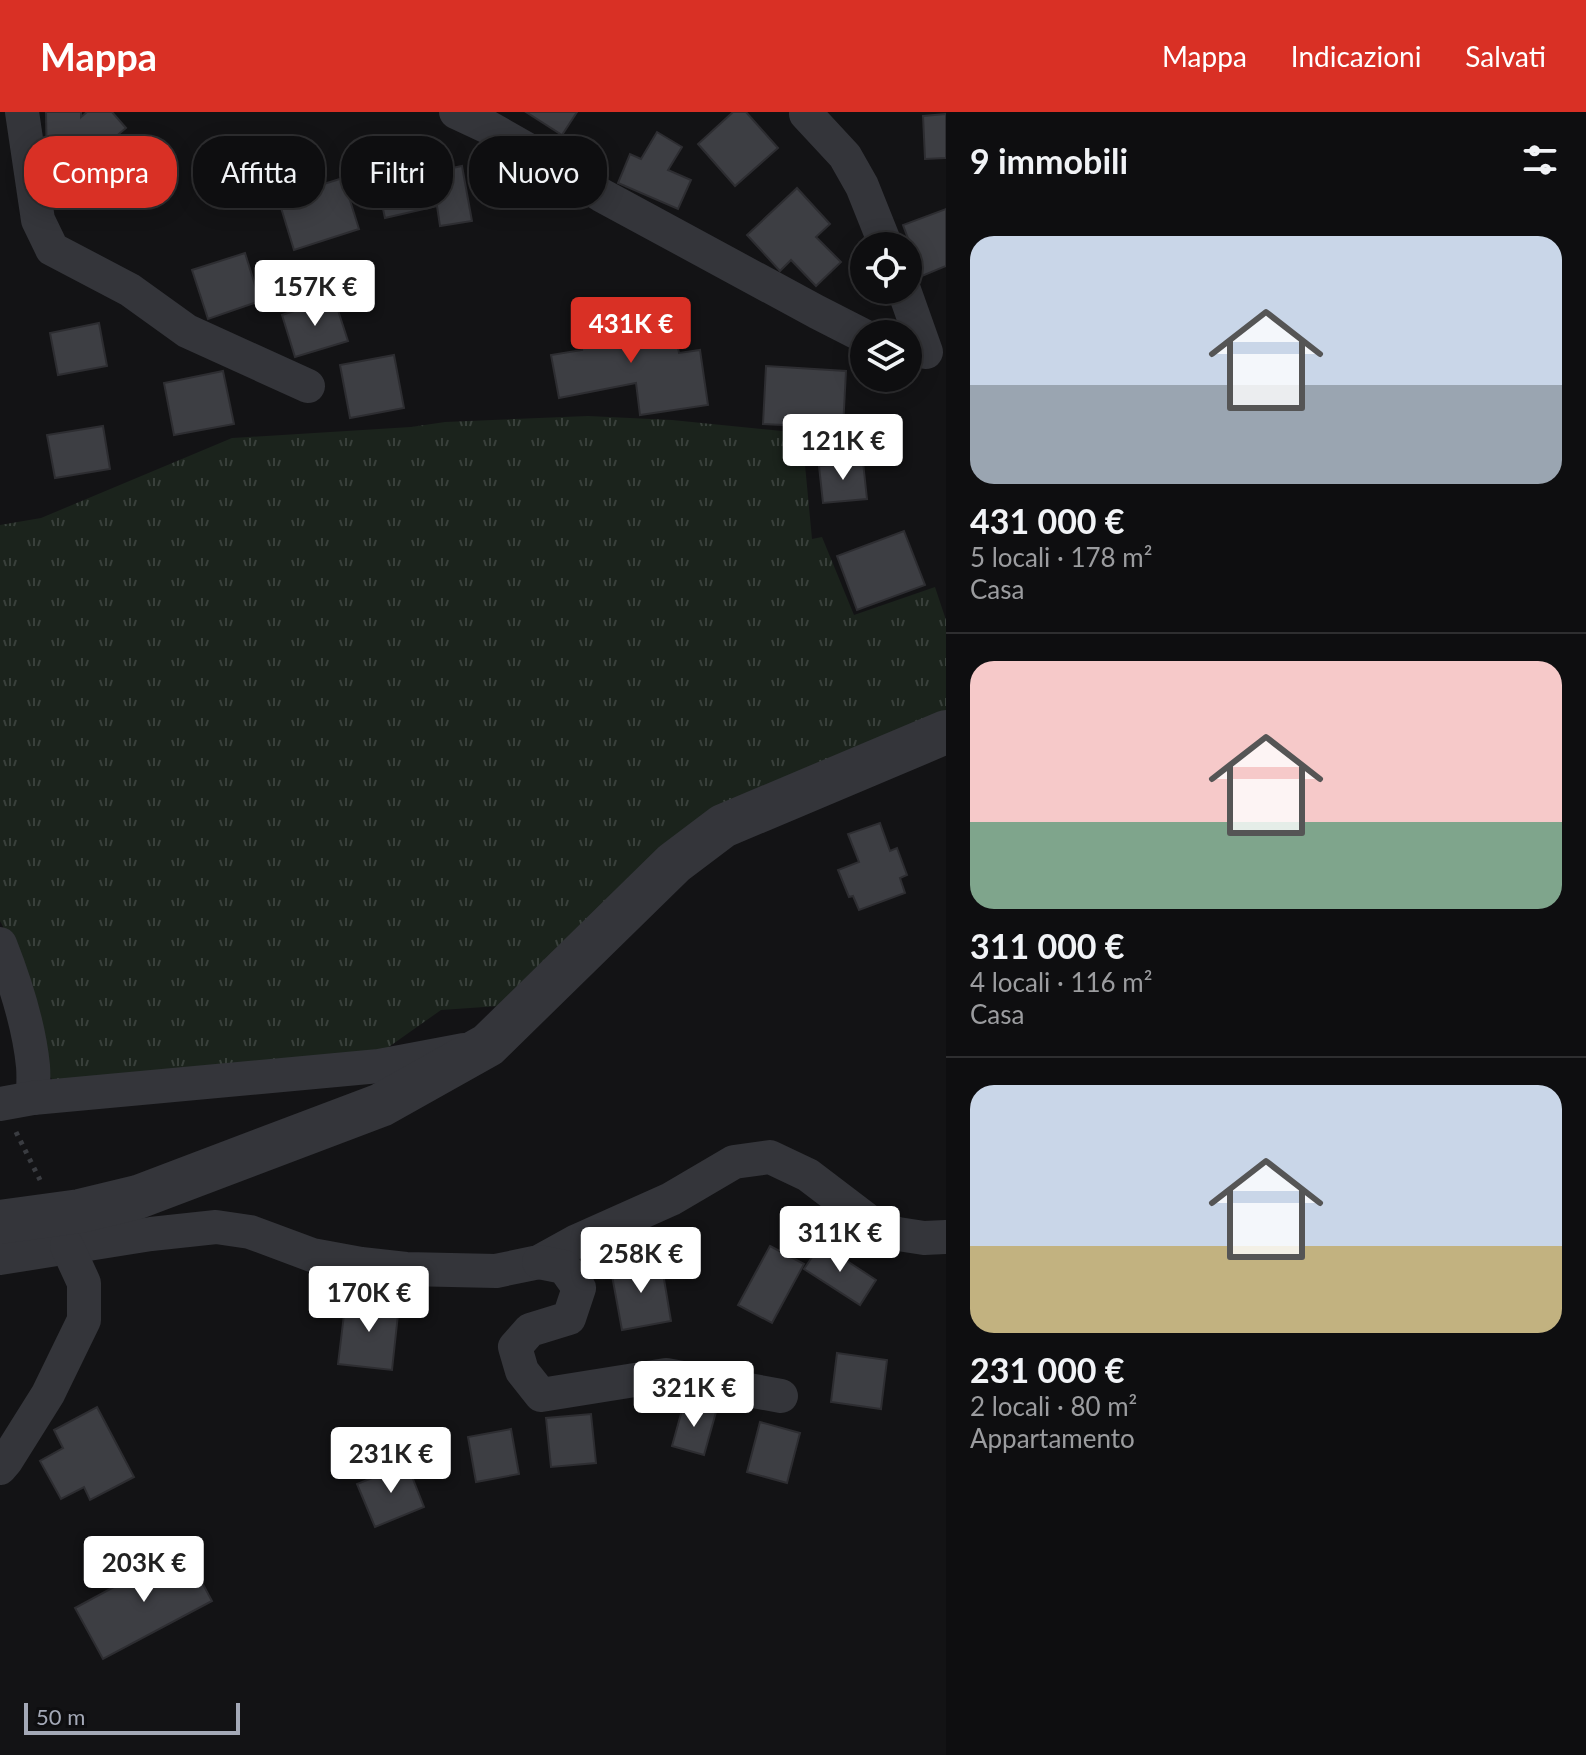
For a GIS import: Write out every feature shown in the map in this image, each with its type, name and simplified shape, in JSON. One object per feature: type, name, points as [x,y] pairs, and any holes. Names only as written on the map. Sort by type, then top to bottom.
[{"type":"street","points":[[22,112],[38,220],[52,249],[130,290],[187,331],[308,386]]},
{"type":"street","points":[[456,112],[521,146],[615,203],[850,329]]},
{"type":"street","points":[[806,114],[845,156],[862,186],[880,232]]},
{"type":"street","points":[[909,304],[927,351]]},
{"type":"street","points":[[0,1258],[57,1231],[80,1211],[138,1197],[381,1105],[488,1045],[674,863],[723,826],[946,732]]},
{"type":"street","points":[[0,944],[25,1020],[33,1067],[15,1102]]},
{"type":"street","points":[[15,1102],[379,1066],[488,1045]]},
{"type":"street","points":[[0,1222],[57,1231],[216,1227],[250,1232],[312,1255],[361,1264],[406,1269],[496,1271],[539,1262],[577,1241],[671,1199],[734,1162],[770,1157],[808,1175],[875,1226],[898,1234],[946,1237]]},
{"type":"street","points":[[0,1468],[48,1394],[84,1320],[84,1283],[57,1231]]},
{"type":"street","points":[[539,1262],[564,1267],[579,1288],[569,1318],[530,1330],[515,1347],[522,1371],[541,1395],[666,1375],[781,1396]]},
{"type":"path","points":[[15,1102],[15,1131],[40,1180],[57,1231]]},
{"type":"green space","points":[[588,416],[672,420],[802,433],[812,539],[822,537],[854,615],[935,587],[946,620],[946,713],[717,814],[512,1005],[441,1010],[383,1051],[56,1083],[49,1076],[6,932],[0,921],[0,525],[41,518],[232,438],[411,427],[445,422]]},
{"type":"building","points":[[46,112],[81,112],[81,117],[87,112],[112,112],[126,128],[116,136],[46,136]]},
{"type":"building","points":[[526,112],[577,112],[562,135]]},
{"type":"building","points":[[733,112],[746,112],[778,148],[735,186],[698,144]]},
{"type":"building","points":[[946,114],[946,158],[925,159],[923,116]]},
{"type":"building","points":[[657,132],[682,147],[668,170],[691,180],[678,209],[618,183],[630,154],[641,159]]},
{"type":"building","points":[[462,166],[472,221],[440,226],[437,208],[453,208],[453,168]]},
{"type":"building","points":[[341,179],[341,208],[352,208],[359,229],[294,250],[281,208],[325,208],[325,184]]},
{"type":"building","points":[[797,188],[830,224],[816,237],[841,262],[816,286],[791,260],[780,271],[747,235]]},
{"type":"building","points":[[383,208],[428,208],[385,218]]},
{"type":"building","points":[[946,209],[946,266],[922,276],[922,232],[906,232],[903,225]]},
{"type":"building","points":[[245,253],[260,301],[208,319],[192,270]]},
{"type":"building","points":[[334,298],[348,341],[295,357],[282,315]]},
{"type":"building","points":[[618,309],[619,324],[675,333],[679,353],[700,350],[708,405],[640,415],[636,383],[559,398],[551,355],[582,350],[576,316]]},
{"type":"building","points":[[99,323],[107,366],[58,375],[50,333]]},
{"type":"building","points":[[394,355],[404,408],[350,418],[340,365]]},
{"type":"building","points":[[766,366],[846,371],[843,428],[763,424]]},
{"type":"building","points":[[223,371],[234,424],[174,435],[164,383]]},
{"type":"building","points":[[103,426],[110,469],[55,478],[47,435]]},
{"type":"building","points":[[863,462],[867,499],[823,503],[819,466]]},
{"type":"building","points":[[904,531],[925,585],[857,610],[837,556]]},
{"type":"building","points":[[880,823],[890,851],[897,848],[907,875],[900,878],[905,893],[859,910],[853,896],[849,897],[838,870],[859,862],[848,834]]},
{"type":"building","points":[[821,1244],[876,1280],[860,1305],[804,1269]]},
{"type":"building","points":[[770,1246],[804,1264],[772,1323],[738,1305]]},
{"type":"building","points":[[661,1261],[671,1321],[622,1330],[611,1270]]},
{"type":"building","points":[[346,1298],[399,1305],[392,1370],[338,1364]]},
{"type":"building","points":[[837,1353],[887,1360],[881,1409],[831,1402]]},
{"type":"building","points":[[684,1403],[716,1412],[704,1455],[672,1446]]},
{"type":"building","points":[[97,1407],[134,1477],[90,1500],[84,1487],[61,1499],[40,1461],[63,1448],[54,1430]]},
{"type":"building","points":[[591,1414],[596,1463],[551,1467],[546,1418]]},
{"type":"building","points":[[760,1422],[800,1433],[787,1483],[747,1472]]},
{"type":"building","points":[[511,1429],[519,1474],[476,1482],[468,1437]]},
{"type":"building","points":[[407,1464],[424,1507],[375,1527],[357,1484]]},
{"type":"building","points":[[184,1549],[212,1601],[103,1659],[75,1608]]}]
